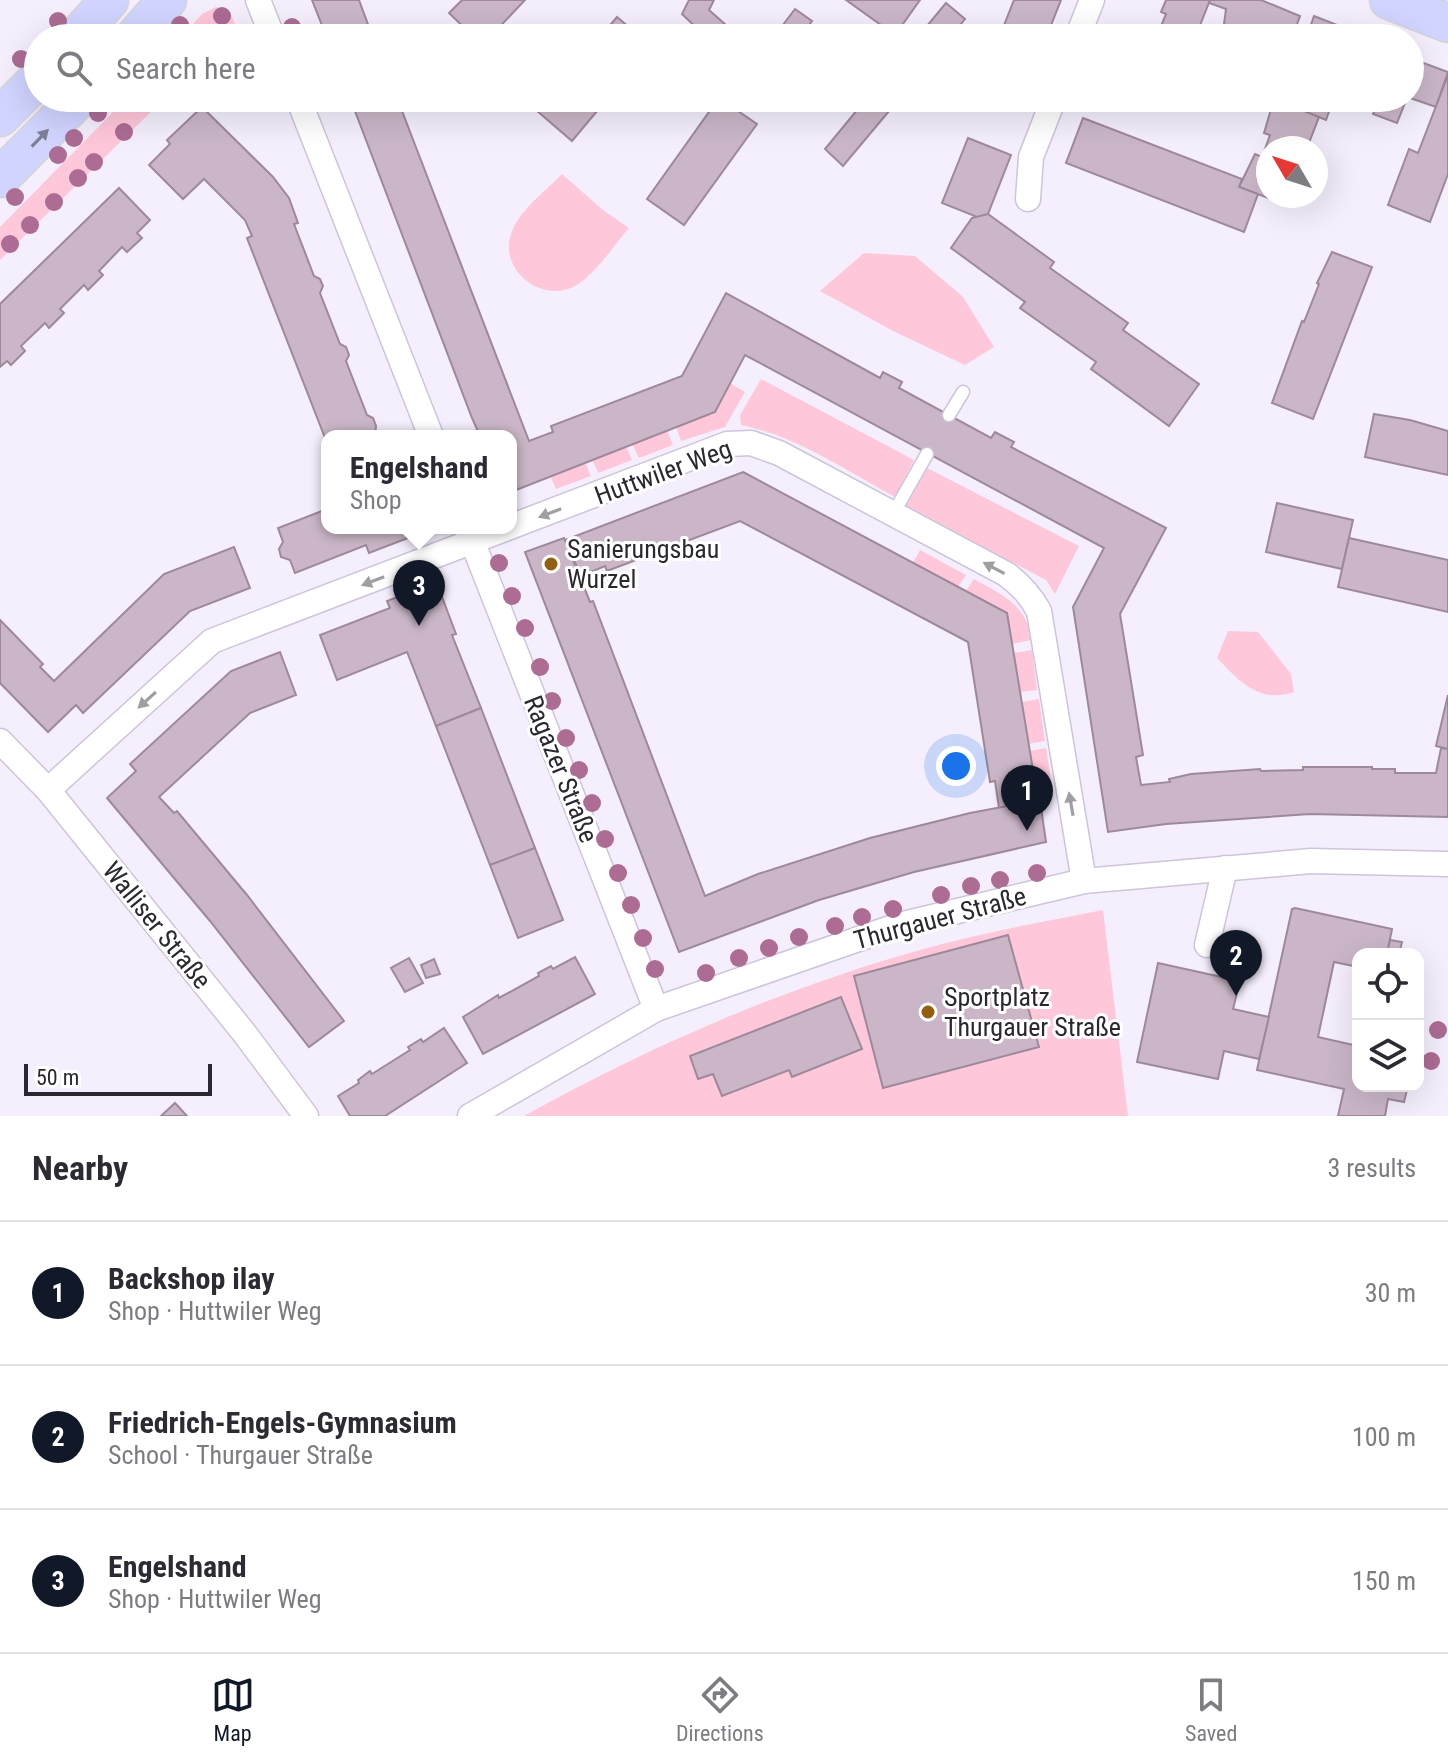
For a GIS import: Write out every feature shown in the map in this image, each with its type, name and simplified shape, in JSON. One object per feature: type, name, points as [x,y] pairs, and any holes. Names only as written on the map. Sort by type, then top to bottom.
[{"type":"main road","points":[[88,24],[109,0]]},
{"type":"main road","points":[[146,24],[167,0]]},
{"type":"main road","points":[[1389,0],[1448,23]]},
{"type":"main road","points":[[0,117],[24,93]]},
{"type":"main road","points":[[0,178],[65,112]]},
{"type":"street","points":[[258,0],[267,24]]},
{"type":"street","points":[[1083,24],[1092,0]]},
{"type":"street","points":[[304,112],[429,430]]},
{"type":"street","points":[[1028,199],[1031,157],[1049,112]]},
{"type":"street","name":"Huttwiler Weg","points":[[517,518],[727,444],[751,443],[765,447],[1006,574],[1021,585],[1039,611],[1084,881]]},
{"type":"street","name":"Huttwiler Weg","points":[[48,790],[212,641],[469,535]]},
{"type":"street","name":"Ragazer Straße","points":[[469,535],[656,1009]]},
{"type":"street","name":"Walliser Straße","points":[[0,741],[48,790],[245,1034],[306,1116]]},
{"type":"street","name":"Thurgauer Straße","points":[[470,1116],[656,1009],[899,925],[1084,881],[1311,861],[1448,864]]},
{"type":"street","points":[[1207,945],[1225,868]]},
{"type":"lane","points":[[949,415],[963,392]]},
{"type":"lane","points":[[893,514],[927,454]]},
{"type":"shaded area","points":[[216,7],[230,13],[235,24],[193,24],[202,14]]},
{"type":"shaded area","points":[[113,112],[151,112],[0,260],[0,227]]},
{"type":"shaded area","points":[[562,174],[629,228],[582,281],[562,290],[549,291],[537,287],[517,271],[509,247],[511,234],[520,217]]},
{"type":"shaded area","points":[[864,253],[915,256],[963,297],[994,347],[965,365],[893,331],[820,291]]},
{"type":"shaded area","points":[[761,379],[914,460],[895,497],[801,445],[741,425],[740,415]]},
{"type":"shaded area","points":[[730,383],[745,392],[725,427],[681,441],[676,427]]},
{"type":"shaded area","points":[[667,430],[673,445],[639,458],[632,444]]},
{"type":"shaded area","points":[[626,446],[632,460],[598,473],[592,459]]},
{"type":"shaded area","points":[[585,462],[591,476],[556,489],[550,475]]},
{"type":"shaded area","points":[[927,468],[1079,546],[1055,594],[1046,580],[906,506]]},
{"type":"shaded area","points":[[920,550],[966,575],[958,587],[913,563]]},
{"type":"shaded area","points":[[974,579],[1019,609],[1029,628],[1031,640],[1012,644],[1007,613],[966,591]]},
{"type":"shaded area","points":[[1228,631],[1258,632],[1291,674],[1294,692],[1282,695],[1260,693],[1233,675],[1217,658]]},
{"type":"shaded area","points":[[1032,650],[1037,690],[1020,692],[1014,653]]},
{"type":"shaded area","points":[[1039,699],[1045,741],[1028,744],[1022,702]]},
{"type":"shaded area","points":[[1046,748],[1052,786],[1036,790],[1029,751]]},
{"type":"shaded area","name":"Sportplatz Thurgauer Straße","points":[[1103,910],[1128,1116],[524,1116],[668,1043],[817,983],[943,944]]},
{"type":"building","points":[[312,0],[359,0],[368,24],[321,24]]},
{"type":"building","points":[[462,0],[525,0],[502,24],[460,24],[449,13]]},
{"type":"building","points":[[689,0],[714,0],[709,10],[725,24],[692,24],[682,14]]},
{"type":"building","points":[[846,0],[920,0],[903,24],[880,24]]},
{"type":"building","points":[[1014,0],[1061,0],[1052,24],[1005,24]]},
{"type":"building","points":[[1166,0],[1210,0],[1201,24],[1162,24],[1166,14],[1161,12]]},
{"type":"building","points":[[1210,0],[1261,0],[1300,16],[1297,24],[1224,24],[1226,9],[1209,3]]},
{"type":"building","points":[[946,3],[965,19],[961,24],[929,24]]},
{"type":"building","points":[[795,9],[812,21],[810,24],[784,24]]},
{"type":"building","points":[[1314,16],[1334,24],[1311,24]]},
{"type":"building","points":[[617,17],[625,24],[611,24]]},
{"type":"building","points":[[1424,63],[1448,72],[1436,107],[1424,103]]},
{"type":"building","points":[[1448,75],[1448,174],[1430,222],[1388,205],[1409,149],[1418,153]]},
{"type":"building","points":[[197,112],[207,112],[273,177],[289,198],[298,223],[294,224],[314,276],[320,279],[323,286],[320,293],[340,344],[346,347],[349,355],[346,361],[376,430],[322,430],[247,238],[252,236],[245,220],[204,179],[183,199],[149,165],[170,144],[167,140]]},
{"type":"building","points":[[355,112],[402,112],[529,441],[553,432],[551,426],[682,376],[726,293],[880,378],[883,372],[902,382],[899,388],[991,438],[995,432],[1014,442],[1011,447],[1166,528],[1120,614],[1143,755],[1136,757],[1141,785],[1170,782],[1169,779],[1191,774],[1260,769],[1303,770],[1303,767],[1372,767],[1395,769],[1395,773],[1436,773],[1441,748],[1448,749],[1448,817],[1310,814],[1166,824],[1108,832],[1073,607],[1104,548],[745,355],[715,412],[517,490],[517,430],[477,430]]},
{"type":"building","points":[[538,112],[596,112],[572,141]]},
{"type":"building","points":[[709,112],[739,112],[757,124],[684,225],[647,199]]},
{"type":"building","points":[[855,112],[888,112],[843,166],[825,149]]},
{"type":"building","points":[[1270,112],[1306,112],[1319,117],[1312,136],[1264,133]]},
{"type":"building","points":[[1306,112],[1329,112],[1326,120]]},
{"type":"building","points":[[1374,112],[1401,112],[1397,123]]},
{"type":"building","points":[[1083,118],[1242,179],[1239,187],[1256,193],[1256,199],[1244,232],[1066,163]]},
{"type":"building","points":[[968,138],[1011,155],[988,214],[974,219],[975,216],[942,203]]},
{"type":"building","points":[[1256,154],[1256,193],[1239,187]]},
{"type":"building","points":[[119,188],[150,220],[137,233],[142,238],[127,252],[122,247],[99,271],[103,275],[88,290],[84,285],[60,309],[64,313],[49,328],[45,323],[21,346],[25,351],[11,365],[7,361],[0,367],[0,304]]},
{"type":"building","points":[[988,214],[1054,262],[1050,268],[1128,323],[1123,330],[1199,384],[1169,426],[1091,369],[1096,362],[1020,308],[1025,302],[951,248],[972,218]]},
{"type":"building","points":[[1332,252],[1372,267],[1313,419],[1272,403],[1317,283]]},
{"type":"building","points":[[1374,414],[1448,431],[1448,475],[1365,457]]},
{"type":"building","points":[[743,472],[1007,613],[1038,800],[999,808],[995,781],[990,782],[968,642],[740,521],[607,571],[605,566],[581,576],[565,540]]},
{"type":"building","points":[[1277,503],[1353,520],[1342,569],[1266,552]]},
{"type":"building","points":[[321,511],[321,534],[413,536],[369,553],[366,545],[295,573],[290,560],[281,557],[279,549],[283,542],[278,528]]},
{"type":"building","points":[[564,538],[590,602],[593,601],[705,896],[758,874],[870,838],[970,813],[1040,800],[1046,842],[914,872],[819,900],[679,952],[525,552]]},
{"type":"building","points":[[1349,538],[1448,560],[1448,612],[1338,587]]},
{"type":"building","points":[[234,547],[250,588],[190,611],[83,713],[76,705],[48,732],[0,683],[0,620],[43,664],[40,667],[54,681],[164,574]]},
{"type":"building","points":[[433,583],[435,590],[439,589],[456,634],[452,635],[481,708],[436,726],[407,652],[337,680],[320,635],[390,608],[387,601]]},
{"type":"building","points":[[280,652],[296,695],[250,713],[159,797],[174,813],[177,811],[247,895],[344,1021],[309,1047],[210,921],[107,798],[136,771],[130,764],[231,671]]},
{"type":"building","points":[[1448,695],[1448,749],[1436,746]]},
{"type":"building","points":[[481,708],[535,848],[490,865],[436,726]]},
{"type":"building","points":[[535,848],[563,920],[518,938],[490,865]]},
{"type":"building","points":[[1292,909],[1392,929],[1388,948],[1352,948],[1352,966],[1334,962],[1318,1037],[1352,1045],[1352,1092],[1406,1092],[1404,1102],[1388,1099],[1385,1116],[1338,1116],[1344,1089],[1257,1070]]},
{"type":"building","points":[[1008,935],[1039,1047],[883,1088],[854,976]]},
{"type":"building","points":[[1390,940],[1402,942],[1400,948],[1388,948]]},
{"type":"building","points":[[575,957],[595,994],[483,1054],[463,1017],[498,995],[499,998],[539,976],[538,973],[551,966],[553,969]]},
{"type":"building","points":[[409,958],[423,983],[405,992],[391,968]]},
{"type":"building","points":[[434,959],[440,974],[426,978],[421,965]]},
{"type":"building","points":[[1158,963],[1240,981],[1233,1009],[1269,1017],[1259,1059],[1224,1051],[1218,1079],[1137,1062]]},
{"type":"building","points":[[841,997],[862,1049],[792,1077],[789,1070],[722,1096],[713,1074],[698,1079],[690,1056]]},
{"type":"building","points":[[444,1028],[467,1063],[385,1116],[350,1116],[338,1096],[359,1083],[358,1080],[370,1071],[372,1074],[410,1050],[408,1047],[421,1039],[423,1042]]},
{"type":"building","points":[[175,1103],[187,1116],[161,1116]]},
{"type":"place","name":"Sanierungsbau Wurzel","points":[[551,564]]},
{"type":"place","name":"Engelshand","points":[[419,626]]},
{"type":"place","name":"Backshop ilay","points":[[1027,831]]},
{"type":"place","name":"Friedrich-Engels-Gymnasium","points":[[1236,996]]},
{"type":"place","name":"Sportplatz Thurgauer Straße","points":[[928,1012]]}]
